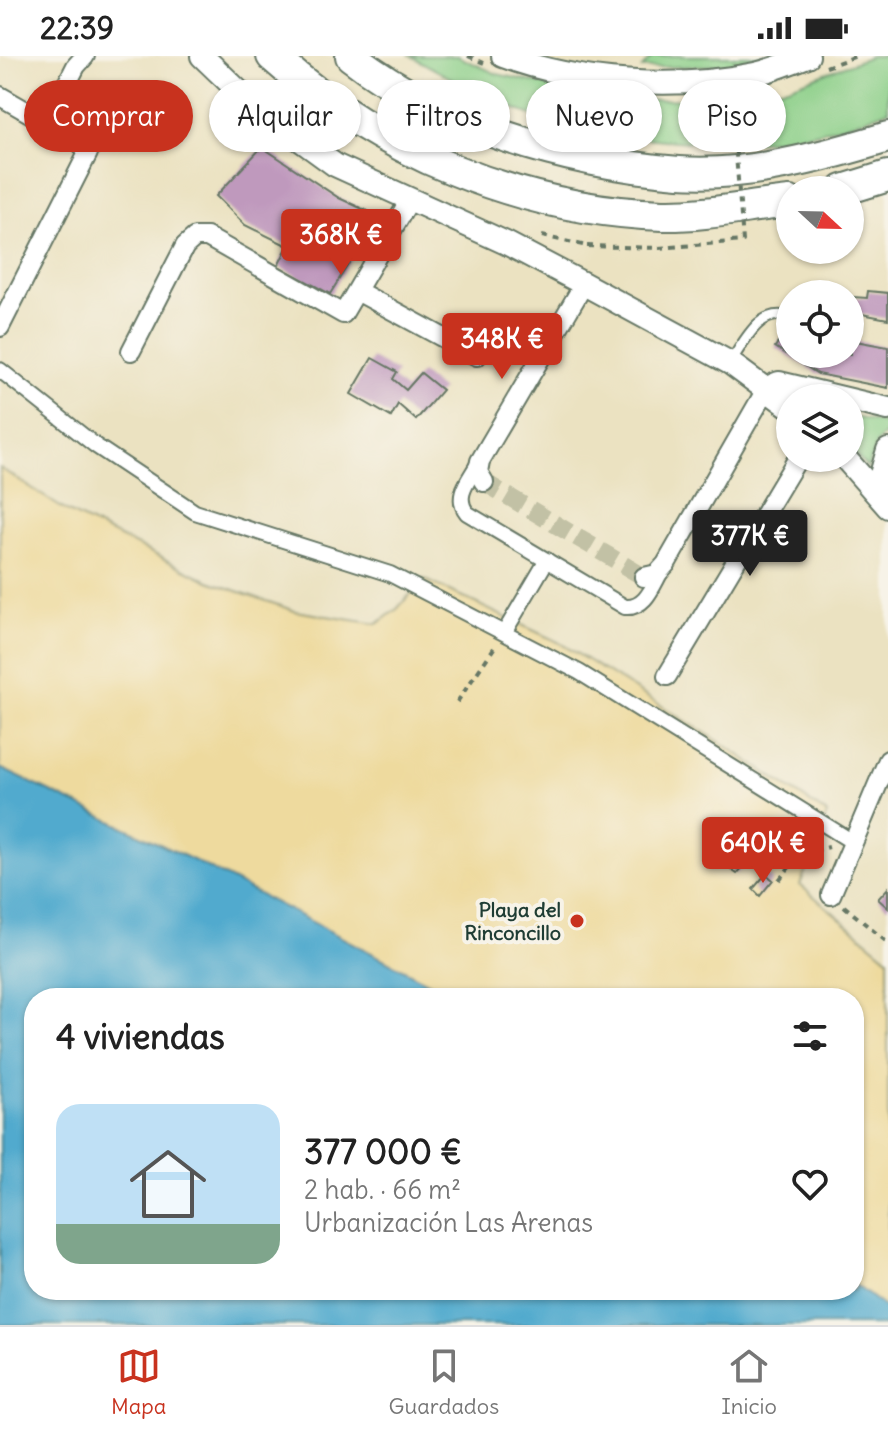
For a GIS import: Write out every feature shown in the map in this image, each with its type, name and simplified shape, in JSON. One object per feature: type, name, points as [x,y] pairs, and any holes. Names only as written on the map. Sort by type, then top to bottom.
[{"type":"highway","points":[[272,56],[307,87],[378,134],[445,167],[518,192],[584,206],[665,215],[776,203]]},
{"type":"highway","points":[[351,56],[414,96],[475,125],[534,144],[622,164],[681,172],[740,169],[792,161],[888,137]]},
{"type":"highway","points":[[864,183],[888,176]]},
{"type":"street","points":[[202,56],[254,106],[335,165],[506,243],[730,363],[776,395]]},
{"type":"street","points":[[503,56],[574,74],[638,82],[757,73],[808,56]]},
{"type":"street","points":[[70,80],[80,61]]},
{"type":"street","points":[[0,96],[24,111]]},
{"type":"street","points":[[0,327],[87,158],[87,152]]},
{"type":"street","points":[[131,351],[189,241],[201,236],[343,314],[409,201]]},
{"type":"street","points":[[584,284],[461,494],[463,509],[630,608],[643,603],[767,388],[776,384]]},
{"type":"street","points":[[357,291],[477,356]]},
{"type":"street","points":[[0,370],[96,446],[195,512],[390,574],[579,672],[851,841]]},
{"type":"street","points":[[864,408],[888,409]]},
{"type":"street","points":[[888,450],[881,475],[888,506]]},
{"type":"street","points":[[480,461],[478,472],[484,482]]},
{"type":"street","points":[[667,676],[790,472]]},
{"type":"street","points":[[858,472],[888,506]]},
{"type":"street","points":[[504,633],[547,560]]},
{"type":"street","points":[[644,577],[662,569]]},
{"type":"street","points":[[831,895],[851,841],[888,760]]},
{"type":"lane","points":[[730,363],[758,322],[776,315]]},
{"type":"path","points":[[587,246],[659,248],[743,241],[736,152]]},
{"type":"path","points":[[457,702],[504,633]]},
{"type":"path","points":[[779,880],[799,855],[851,841]]},
{"type":"path","points":[[831,895],[888,943]]},
{"type":"green space","points":[[411,56],[457,56],[497,74],[526,80],[526,113],[510,107],[510,80],[454,80]]},
{"type":"green space","points":[[653,56],[761,56],[731,65],[642,68]]},
{"type":"green space","points":[[871,56],[888,56],[888,110],[819,132],[786,138],[786,87]]},
{"type":"green space","points":[[678,99],[678,142],[662,140],[662,100]]},
{"type":"green space","points":[[864,419],[888,424],[888,430],[876,444],[868,468],[864,464]]},
{"type":"sand","name":"Playa del Rinconcillo","points":[[0,468],[68,512],[209,581],[295,611],[377,624],[397,609],[424,579],[558,642],[720,742],[827,814],[800,885],[888,958],[888,1310],[864,1292],[864,988],[439,988],[195,861],[0,768]]},
{"type":"water","points":[[0,768],[195,861],[439,988],[24,988],[24,1300],[864,1300],[864,1292],[888,1310],[888,1325],[0,1325]]},
{"type":"building","points":[[257,152],[270,152],[339,198],[378,216],[330,294],[278,266],[288,246],[245,225],[216,196]]},
{"type":"building","points":[[868,291],[888,293],[888,319],[864,314],[864,298],[867,298]]},
{"type":"building","points":[[864,343],[888,347],[888,388],[818,374],[808,368],[864,368]]},
{"type":"building","points":[[372,358],[397,372],[393,379],[406,390],[421,373],[442,390],[416,420],[398,404],[391,417],[351,394]]},
{"type":"building","points":[[757,852],[773,865],[766,872],[751,859]]},
{"type":"building","points":[[742,854],[749,860],[737,874],[729,868]]},
{"type":"building","points":[[766,874],[773,880],[760,896],[753,889]]},
{"type":"building","points":[[888,888],[888,908],[878,899]]},
{"type":"tunnel","points":[[484,482],[644,577]]},
{"type":"place","name":"Playa del Rinconcillo","points":[[577,921]]}]
